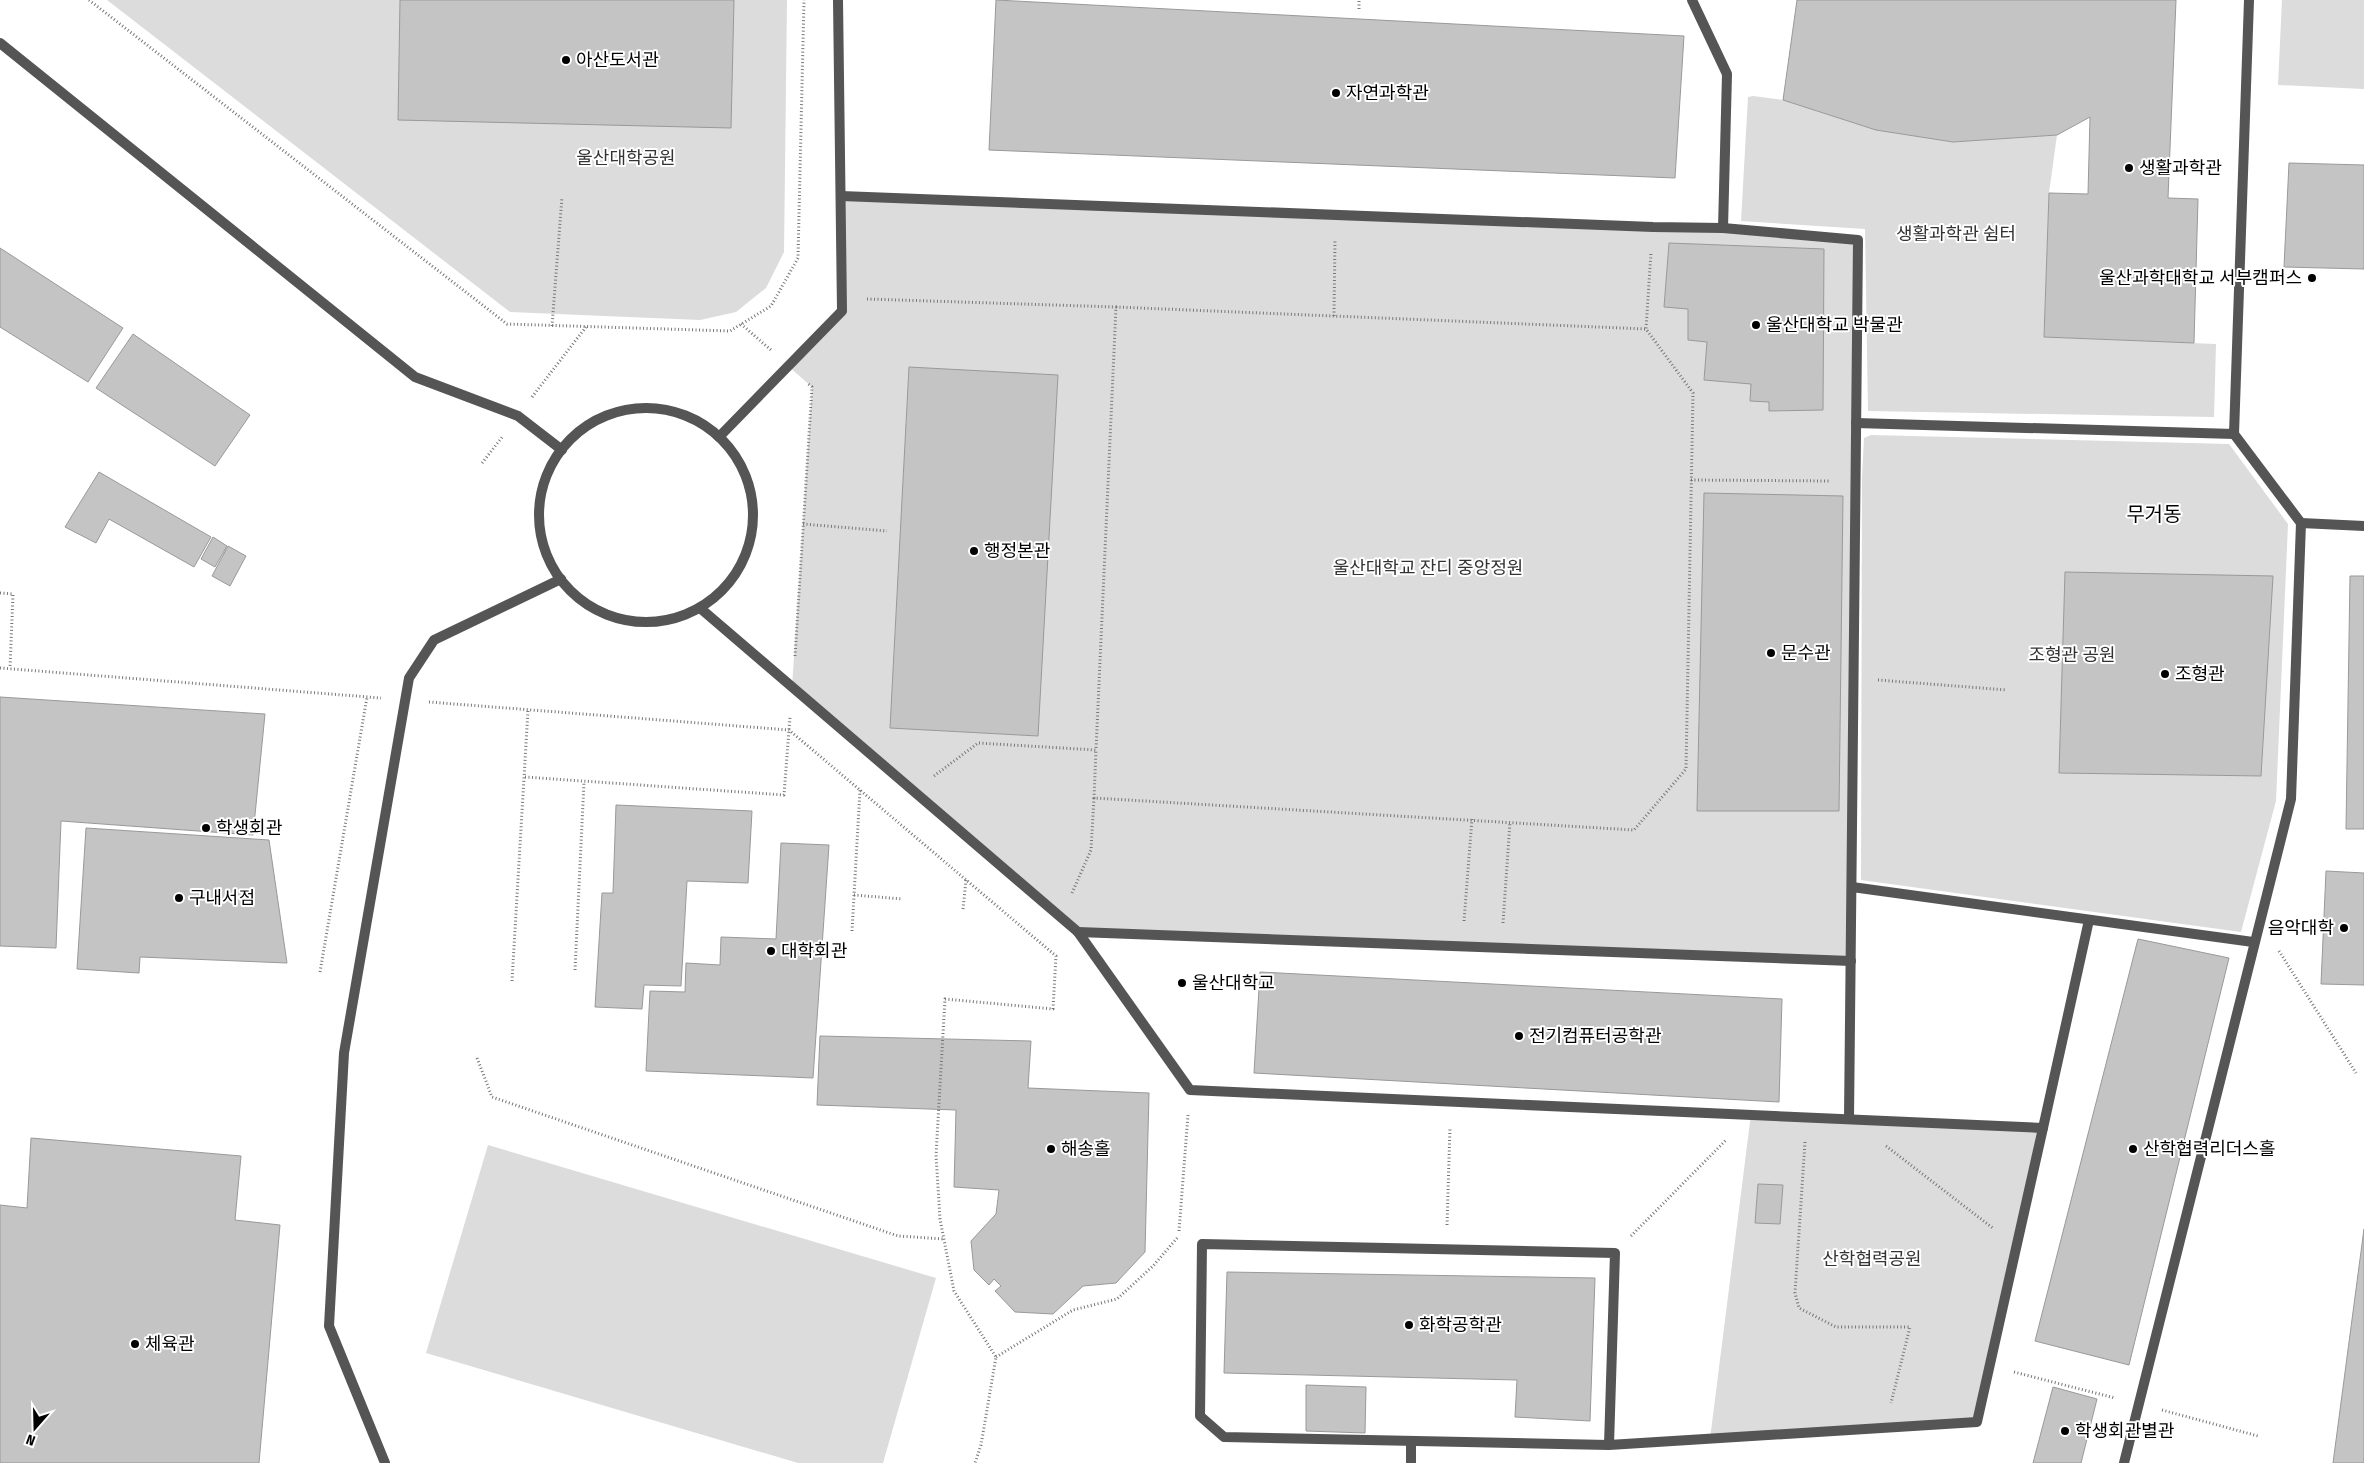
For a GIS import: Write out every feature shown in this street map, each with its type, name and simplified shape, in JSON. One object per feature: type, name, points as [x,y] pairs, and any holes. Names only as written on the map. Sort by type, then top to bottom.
[{"type":"street","points":[[719,437],[842,311],[838,0]]},
{"type":"street","points":[[1692,0],[1727,74],[1723,228]]},
{"type":"street","points":[[2124,1463],[2290,799],[2301,523],[2234,434],[2249,0]]},
{"type":"street","points":[[0,43],[415,377],[518,416],[562,450]]},
{"type":"street","points":[[841,196],[1653,227],[1723,228],[1858,240],[1850,1119]]},
{"type":"street","points":[[634,408],[671,411],[706,425],[719,437],[733,451],[750,484],[754,521],[746,558],[726,589],[700,608],[663,622],[629,622],[597,611],[570,592],[550,564],[539,531],[539,498],[550,466],[570,438],[598,419],[634,408]]},
{"type":"street","points":[[1856,423],[2234,434]]},
{"type":"street","points":[[2301,523],[2364,526]]},
{"type":"street","points":[[386,1463],[328,1326],[344,1053],[409,678],[434,640],[561,579]]},
{"type":"street","points":[[700,608],[1078,932],[1190,1090],[2043,1128]]},
{"type":"street","points":[[1852,887],[2253,942]]},
{"type":"street","points":[[1609,1445],[1615,1253],[1202,1244],[1200,1416],[1224,1437],[1609,1445],[1977,1422],[2089,920]]},
{"type":"street","points":[[1078,932],[1852,962]]},
{"type":"street","points":[[1411,1441],[1412,1463]]},
{"type":"path","points":[[89,0],[507,324],[730,331],[771,306],[798,258],[804,0]]},
{"type":"path","points":[[1359,0],[1359,9]]},
{"type":"path","points":[[552,326],[562,197]]},
{"type":"path","points":[[1334,316],[1335,215]]},
{"type":"path","points":[[1094,798],[1634,830],[1686,768],[1692,393],[1646,329],[1653,227]]},
{"type":"path","points":[[841,298],[1116,307],[1646,329]]},
{"type":"path","points":[[1061,918],[1091,850],[1116,307]]},
{"type":"path","points":[[524,777],[784,795],[812,387],[741,324]]},
{"type":"path","points":[[1691,480],[1833,481]]},
{"type":"path","points":[[803,524],[887,532]]},
{"type":"path","points":[[0,593],[13,594],[10,668]]},
{"type":"path","points":[[1854,678],[2006,690]]},
{"type":"path","points":[[320,972],[366,697]]},
{"type":"path","points":[[512,981],[528,710]]},
{"type":"path","points":[[789,730],[1056,956],[1053,1009],[945,999],[936,1155],[944,1239],[954,1290],[996,1357],[981,1445],[976,1463]]},
{"type":"path","points":[[914,792],[978,743],[1096,750]]},
{"type":"path","points":[[575,970],[584,782]]},
{"type":"path","points":[[852,931],[860,790]]},
{"type":"path","points":[[1462,946],[1472,819]]},
{"type":"path","points":[[1501,948],[1510,822]]},
{"type":"path","points":[[963,909],[966,880]]},
{"type":"path","points":[[854,895],[902,899]]},
{"type":"path","points":[[2259,920],[2356,1073]]},
{"type":"path","points":[[477,1058],[492,1097],[898,1236],[944,1239]]},
{"type":"path","points":[[996,1357],[1073,1310],[1118,1299],[1153,1266],[1179,1235],[1190,1090]]},
{"type":"path","points":[[1446,1249],[1451,1101]]},
{"type":"path","points":[[1615,1253],[1751,1114]]},
{"type":"path","points":[[1806,1117],[1795,1293],[1799,1308],[1836,1327],[1910,1326],[1886,1427]]},
{"type":"path","points":[[1850,1119],[2016,1246]]},
{"type":"path","points":[[1990,1366],[2258,1436]]},
{"type":"green space","name":"울산대학공원","points":[[107,0],[787,0],[784,252],[766,288],[736,312],[700,320],[510,312]]},
{"type":"green space","points":[[2282,0],[2364,0],[2364,89],[2278,85]]},
{"type":"green space","name":"생활과학관 쉼터","points":[[1748,97],[1783,100],[1876,130],[1953,142],[2057,135],[2049,193],[2044,337],[2216,344],[2214,417],[1868,411],[1865,229],[1741,221]]},
{"type":"green space","name":"울산대학교 잔디 중앙정원","points":[[841,196],[1653,227],[1858,240],[1851,961],[1078,932],[792,687],[812,387],[788,366],[842,311]]},
{"type":"green space","name":"조형관 공원","points":[[1871,435],[2229,444],[2288,524],[2276,801],[2241,932],[1861,880],[1862,478],[1864,438]]},
{"type":"green space","name":"산학협력공원","points":[[1751,1114],[2043,1128],[1977,1422],[1710,1439]]},
{"type":"green space","points":[[488,1145],[936,1278],[883,1463],[798,1463],[426,1353]]},
{"type":"building","name":"아산도서관","points":[[400,0],[734,0],[731,128],[398,120]]},
{"type":"building","name":"자연과학관","points":[[996,0],[1684,36],[1675,178],[989,150]]},
{"type":"building","name":"생활과학관","points":[[1797,0],[2176,0],[2168,198],[2198,199],[2194,343],[2044,337],[2049,193],[2088,194],[2090,117],[2057,135],[1953,142],[1876,130],[1783,100]]},
{"type":"building","points":[[2289,163],[2364,165],[2364,269],[2284,267]]},
{"type":"building","name":"울산대학교 박물관","points":[[1669,243],[1824,249],[1823,410],[1769,411],[1769,402],[1750,401],[1751,384],[1704,380],[1707,342],[1688,340],[1688,309],[1664,307]]},
{"type":"building","points":[[0,248],[123,328],[88,382],[0,327]]},
{"type":"building","points":[[133,334],[250,415],[215,466],[96,388]]},
{"type":"building","name":"행정본관","points":[[909,367],[1058,375],[1038,736],[890,728]]},
{"type":"building","points":[[99,472],[211,537],[194,567],[109,519],[96,543],[65,527]]},
{"type":"building","name":"문수관","points":[[1704,493],[1843,496],[1839,811],[1697,811]]},
{"type":"building","points":[[213,537],[227,546],[215,567],[201,559]]},
{"type":"building","points":[[228,546],[246,556],[230,586],[212,576]]},
{"type":"building","name":"조형관","points":[[2065,572],[2273,576],[2261,776],[2059,773]]},
{"type":"building","points":[[2350,576],[2364,576],[2364,829],[2346,829]]},
{"type":"building","name":"학생회관","points":[[0,697],[265,714],[253,835],[61,821],[56,948],[0,946]]},
{"type":"building","points":[[616,805],[752,811],[748,883],[687,881],[681,986],[644,985],[642,1009],[595,1007],[602,893],[613,893]]},
{"type":"building","name":"구내서점","points":[[86,828],[269,840],[287,963],[140,957],[139,973],[77,969]]},
{"type":"building","name":"대학회관","points":[[781,843],[829,845],[813,1078],[646,1071],[650,991],[685,992],[686,963],[720,965],[721,937],[776,939]]},
{"type":"building","name":"음악대학","points":[[2326,871],[2364,873],[2364,985],[2321,984]]},
{"type":"building","name":"산학협력리더스홀","points":[[2138,939],[2229,958],[2129,1365],[2035,1341]]},
{"type":"building","name":"전기컴퓨터공학관","points":[[1260,972],[1782,999],[1779,1102],[1254,1073]]},
{"type":"building","name":"해송홀","points":[[820,1036],[1031,1041],[1028,1088],[1149,1093],[1145,1252],[1116,1283],[1083,1286],[1053,1314],[1015,1312],[995,1291],[1001,1286],[994,1279],[989,1285],[974,1270],[971,1241],[996,1214],[999,1190],[954,1187],[956,1110],[817,1105]]},
{"type":"building","name":"체육관","points":[[31,1138],[241,1156],[235,1220],[280,1225],[259,1463],[0,1463],[0,1205],[27,1208]]},
{"type":"building","points":[[1758,1184],[1783,1185],[1780,1224],[1755,1223]]},
{"type":"building","points":[[2364,1229],[2364,1463],[2333,1463]]},
{"type":"building","name":"화학공학관","points":[[1227,1272],[1595,1278],[1590,1421],[1515,1417],[1517,1380],[1224,1373]]},
{"type":"building","points":[[1306,1385],[1366,1387],[1365,1433],[1306,1431]]},
{"type":"building","name":"학생회관별관","points":[[2053,1387],[2097,1399],[2081,1463],[2033,1463]]},
{"type":"place","name":"아산도서관","points":[[566,60]]},
{"type":"place","name":"자연과학관","points":[[1336,93]]},
{"type":"place","name":"생활과학관","points":[[2129,168]]},
{"type":"place","name":"울산과학대학교 서부캠퍼스","points":[[2312,278]]},
{"type":"place","name":"울산대학교 박물관","points":[[1756,325]]},
{"type":"place","name":"행정본관","points":[[974,551]]},
{"type":"place","name":"문수관","points":[[1771,653]]},
{"type":"place","name":"조형관","points":[[2165,674]]},
{"type":"place","name":"학생회관","points":[[206,828]]},
{"type":"place","name":"구내서점","points":[[179,898]]},
{"type":"place","name":"음악대학","points":[[2344,928]]},
{"type":"place","name":"대학회관","points":[[771,951]]},
{"type":"place","name":"울산대학교","points":[[1182,983]]},
{"type":"place","name":"전기컴퓨터공학관","points":[[1519,1036]]},
{"type":"place","name":"해송홀","points":[[1051,1149]]},
{"type":"place","name":"산학협력리더스홀","points":[[2133,1149]]},
{"type":"place","name":"화학공학관","points":[[1409,1325]]},
{"type":"place","name":"체육관","points":[[135,1344]]},
{"type":"place","name":"학생회관별관","points":[[2065,1431]]},
{"type":"district","name":"무거동","points":[[2154,514]]}]
